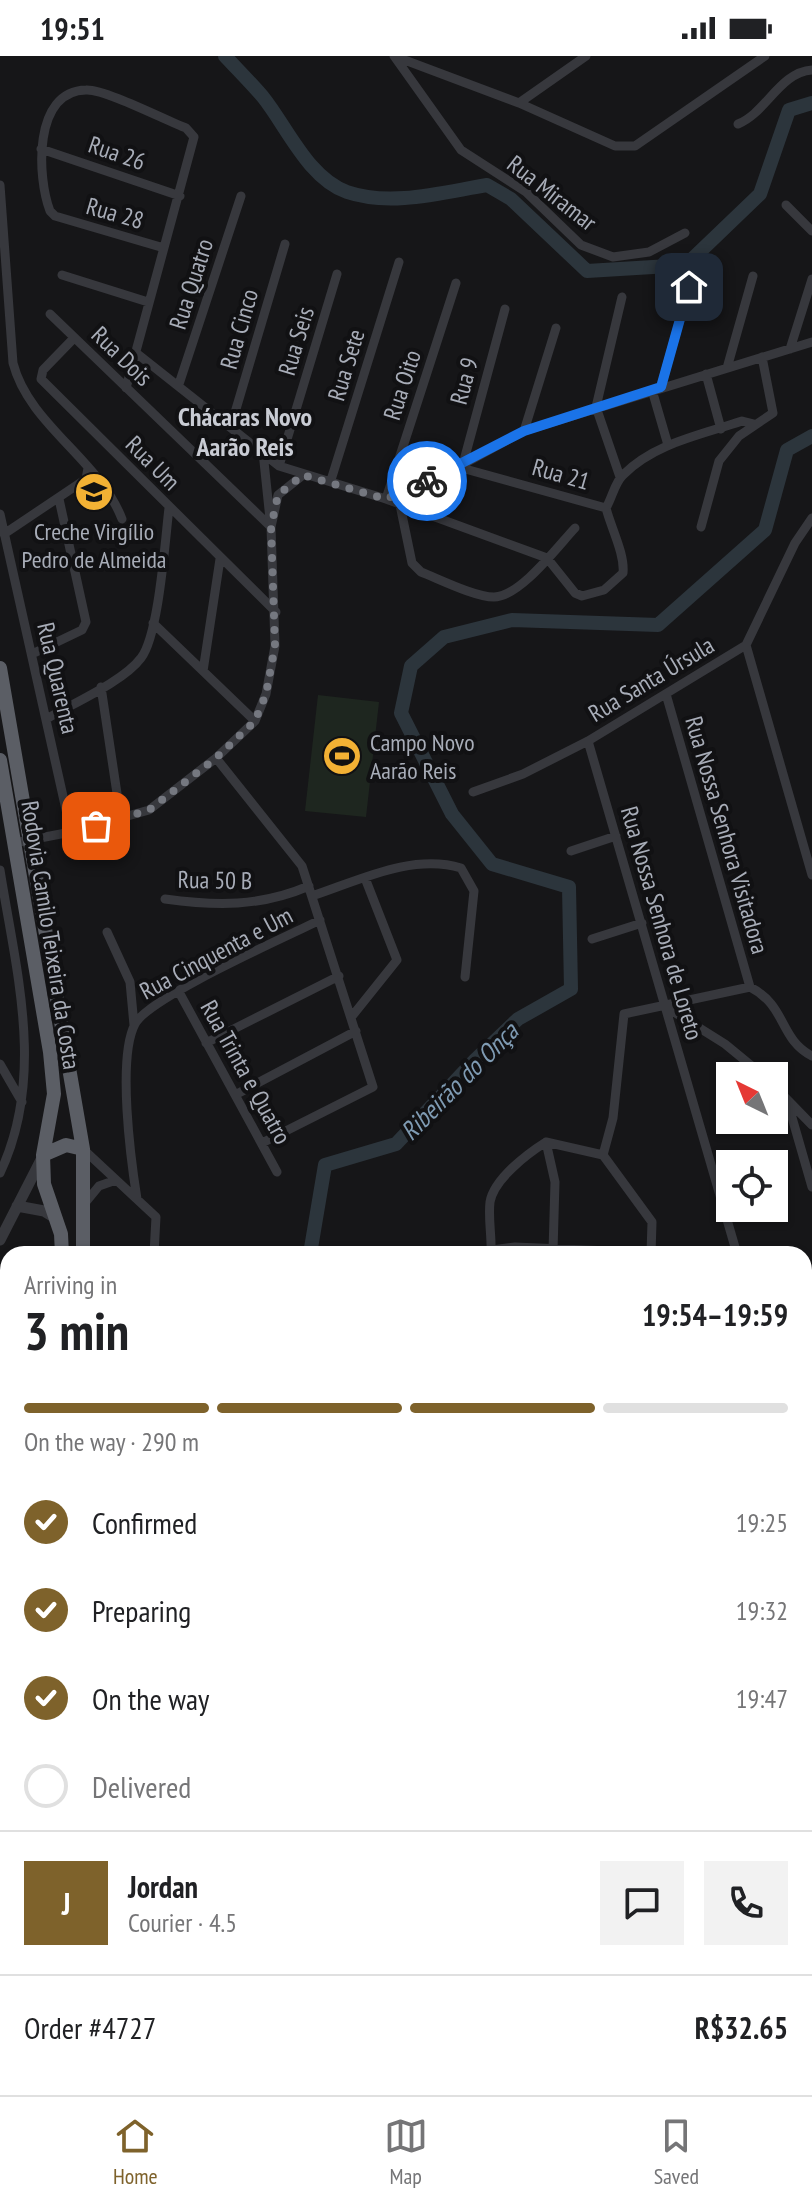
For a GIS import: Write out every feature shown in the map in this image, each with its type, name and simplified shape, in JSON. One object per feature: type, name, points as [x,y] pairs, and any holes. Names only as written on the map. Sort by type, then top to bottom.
[{"type":"highway","name":"Rodovia Camilo Teixeira da Costa","points":[[0,668],[83,1149],[83,1246]]},
{"type":"highway","name":"Rodovia Camilo Teixeira da Costa","points":[[0,760],[50,1052],[54,1094],[43,1155]]},
{"type":"highway","points":[[61,1246],[57,1219],[44,1184],[43,1155],[66,1145],[83,1149]]},
{"type":"street","points":[[394,56],[519,103],[615,146],[635,146],[765,56]]},
{"type":"street","name":"Rua Miramar","points":[[394,56],[461,150],[526,192],[581,245],[613,257],[649,252],[685,233]]},
{"type":"street","points":[[519,103],[586,56]]},
{"type":"street","points":[[738,124],[751,119],[789,79],[812,70]]},
{"type":"street","points":[[41,149],[43,126],[55,108],[68,96],[90,89],[186,128],[191,133],[193,143],[180,196],[126,388]]},
{"type":"street","name":"Rua 26","points":[[41,149],[180,196]]},
{"type":"street","name":"Rua 28","points":[[41,149],[47,203],[55,216],[164,248]]},
{"type":"street","points":[[0,185],[13,363],[20,389],[115,501],[122,519]]},
{"type":"street","name":"Rua Quatro","points":[[179,384],[241,196]]},
{"type":"street","points":[[786,205],[812,231]]},
{"type":"street","name":"Rua Cinco","points":[[231,426],[285,244]]},
{"type":"street","name":"Rua Sete","points":[[331,480],[399,262]]},
{"type":"street","name":"Rua Seis","points":[[279,466],[337,274]]},
{"type":"street","points":[[62,275],[148,302]]},
{"type":"street","points":[[727,368],[753,276]]},
{"type":"street","points":[[790,349],[812,279]]},
{"type":"street","name":"Rua Oito","points":[[386,499],[456,283]]},
{"type":"street","points":[[668,445],[657,389],[689,287]]},
{"type":"street","points":[[620,477],[596,407],[622,297]]},
{"type":"street","name":"Rua 9","points":[[461,465],[505,309]]},
{"type":"street","name":"Rua Dois","points":[[50,314],[271,527]]},
{"type":"street","points":[[524,431],[556,328]]},
{"type":"street","name":"Rua Um","points":[[74,338],[43,370],[41,379],[276,612]]},
{"type":"street","points":[[386,499],[461,465],[524,431],[812,342]]},
{"type":"street","points":[[135,352],[279,466],[303,475],[331,480],[547,558],[575,593],[582,596],[616,582],[623,573],[624,562],[616,546],[606,508],[620,477],[668,445],[742,421],[754,424]]},
{"type":"street","points":[[701,527],[719,461],[754,424],[769,419],[773,410],[762,357]]},
{"type":"street","points":[[706,374],[721,429]]},
{"type":"street","points":[[14,843],[121,820],[149,810],[216,758],[255,721],[266,694],[275,646],[271,527],[263,452]]},
{"type":"street","name":"Rua 21","points":[[461,465],[606,508]]},
{"type":"street","points":[[4,534],[86,479],[88,468]]},
{"type":"street","points":[[271,527],[278,495],[303,475]]},
{"type":"street","points":[[32,654],[82,630],[86,617],[59,499]]},
{"type":"street","points":[[400,505],[412,563],[421,572],[494,597],[512,591],[575,528]]},
{"type":"street","points":[[48,718],[101,687],[143,657],[153,623],[169,508]]},
{"type":"street","name":"Rua Quarenta","points":[[0,514],[71,832]]},
{"type":"street","name":"Rua Santa Úrsula","points":[[473,792],[523,774],[588,741],[746,645],[795,543],[812,518]]},
{"type":"street","points":[[203,671],[220,559]]},
{"type":"street","points":[[153,623],[255,721]]},
{"type":"street","points":[[746,645],[812,875]]},
{"type":"street","points":[[101,687],[121,820]]},
{"type":"street","name":"Rua Nossa Senhora Visitadora","points":[[666,694],[750,987]]},
{"type":"street","name":"Rua Nossa Senhora de Loreto","points":[[588,741],[735,1246]]},
{"type":"street","points":[[216,758],[271,823],[302,866],[353,1015],[373,1087],[262,1143]]},
{"type":"street","points":[[571,851],[616,836]]},
{"type":"street","name":"Rua 50 B","points":[[165,899],[209,905],[255,903],[365,878],[402,866],[449,865],[461,868],[474,891],[465,977]]},
{"type":"street","points":[[0,870],[26,1042],[23,1105],[15,1141],[0,1173]]},
{"type":"street","points":[[353,1015],[397,960],[365,878]]},
{"type":"street","name":"Rua Cinquenta e Um","points":[[134,1025],[143,1013],[179,992],[320,920]]},
{"type":"street","points":[[592,939],[642,923]]},
{"type":"street","name":"Rua Cinquenta e Um","points":[[107,932],[130,982],[134,1025],[127,1109],[137,1199]]},
{"type":"street","points":[[0,942],[11,940]]},
{"type":"street","points":[[206,1043],[339,976]]},
{"type":"street","points":[[603,1155],[613,1118],[624,1014],[750,987],[766,995],[776,1005],[790,1037],[812,1056]]},
{"type":"street","name":"Rua Trinta e Quatro","points":[[179,992],[277,1172]]},
{"type":"street","points":[[666,1007],[725,1044],[747,1062]]},
{"type":"street","points":[[235,1095],[356,1031]]},
{"type":"street","points":[[0,1064],[23,1105]]},
{"type":"street","points":[[788,1101],[812,1125]]},
{"type":"street","points":[[788,1103],[812,1187]]},
{"type":"street","points":[[546,1142],[603,1155],[652,1222],[651,1246]]},
{"type":"street","points":[[492,1246],[491,1197],[500,1183],[546,1142]]},
{"type":"street","points":[[546,1142],[555,1182],[553,1246]]},
{"type":"street","points":[[83,1149],[156,1217],[154,1246]]},
{"type":"street","name":"Rodovia Camilo Teixeira da Costa","points":[[0,1240],[43,1155]]},
{"type":"street","points":[[85,1203],[99,1186],[116,1180]]},
{"type":"street","points":[[17,1206],[44,1211],[57,1219]]},
{"type":"shaded area","name":"Campo Novo Aarão Reis","points":[[318,695],[379,702],[366,817],[305,811]]},
{"type":"waterway","name":"Ribeirão do Onça","points":[[225,56],[263,97],[310,164],[333,185],[347,192],[381,198],[435,194],[487,185],[511,199],[587,271],[686,265],[760,194],[789,110],[812,103]]},
{"type":"waterway","name":"Ribeirão do Onça","points":[[311,1246],[325,1165],[396,1144],[518,1019],[571,989],[569,887],[492,864],[452,814],[401,713],[411,666],[444,637],[512,620],[658,625],[765,530],[787,450],[812,436]]},
{"type":"way so far","points":[[96,826],[149,810],[216,758],[255,721],[266,694],[275,646],[271,527],[278,495],[303,475],[331,480],[386,499],[427,481]]},
{"type":"place","name":"Creche Virgílio Pedro de Almeida","points":[[94,492]]},
{"type":"place","name":"Campo Novo Aarão Reis","points":[[342,756]]},
{"type":"district","name":"Chácaras Novo Aarão Reis","points":[[245,431]]},
{"type":"route","points":[[427,481],[524,431],[661,387],[689,287]]}]
